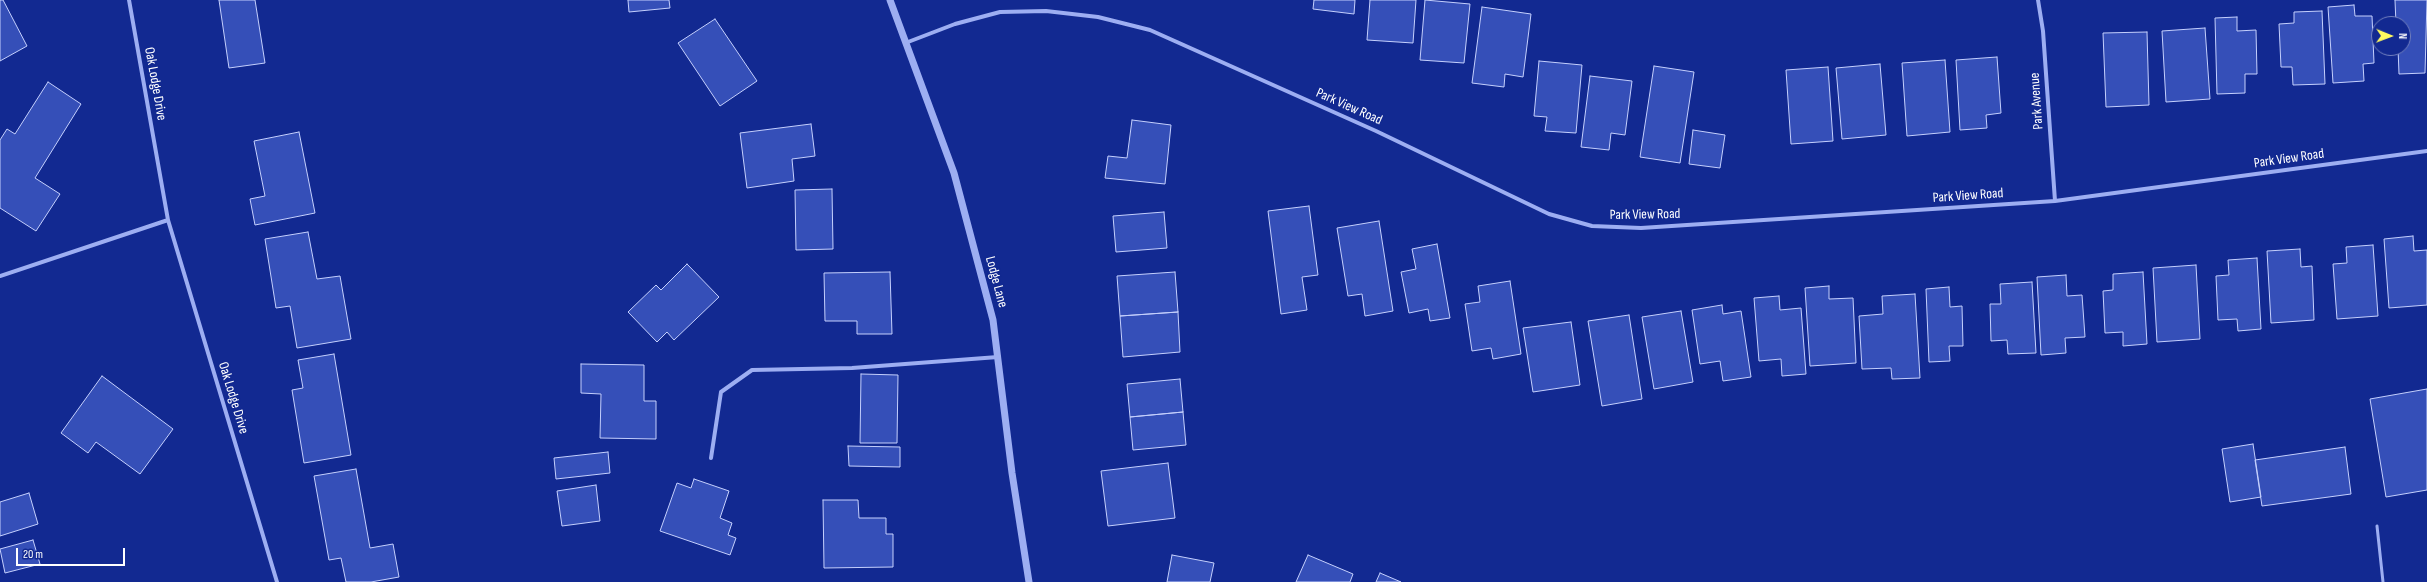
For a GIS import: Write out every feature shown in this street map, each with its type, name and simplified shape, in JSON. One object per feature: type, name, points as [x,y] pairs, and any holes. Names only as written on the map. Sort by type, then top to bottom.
[{"type":"street","name":"Oak Lodge Drive","points":[[129,0],[168,220],[277,582]]},
{"type":"street","name":"Lodge Lane","points":[[890,0],[908,42],[954,172],[993,320],[1012,473],[1029,582]]},
{"type":"street","name":"Park Avenue","points":[[2038,0],[2043,31],[2055,201]]},
{"type":"street","name":"Park View Road","points":[[908,42],[955,24],[1000,12],[1046,12],[1098,17],[1150,30],[1376,131],[1549,214],[1592,226],[1641,228],[2055,201],[2427,151]]},
{"type":"street","points":[[0,276],[168,220]]},
{"type":"street","points":[[711,458],[721,392],[752,370],[852,368],[998,357]]},
{"type":"lane","points":[[2377,526],[2383,582]]},
{"type":"building","points":[[0,0],[3,0],[27,46],[0,61]]},
{"type":"building","points":[[219,0],[255,0],[265,63],[229,68]]},
{"type":"building","points":[[628,0],[669,0],[670,8],[629,12]]},
{"type":"building","points":[[1314,0],[1355,0],[1354,14],[1313,9]]},
{"type":"building","points":[[1370,0],[1416,0],[1413,43],[1367,40]]},
{"type":"building","points":[[1425,0],[1470,4],[1464,63],[1420,60]]},
{"type":"building","points":[[2395,0],[2427,0],[2425,73],[2399,74],[2398,56],[2411,56],[2411,16],[2396,16]]},
{"type":"building","points":[[2354,5],[2355,16],[2371,16],[2371,56],[2374,56],[2374,63],[2363,64],[2364,81],[2333,83],[2328,7]]},
{"type":"building","points":[[1482,7],[1531,14],[1523,77],[1505,74],[1504,87],[1472,83]]},
{"type":"building","points":[[2322,11],[2325,84],[2293,85],[2292,67],[2281,67],[2279,24],[2294,23],[2294,12]]},
{"type":"building","points":[[2237,17],[2237,31],[2256,30],[2257,74],[2245,74],[2245,93],[2217,94],[2215,18]]},
{"type":"building","points":[[715,19],[757,81],[720,106],[678,43]]},
{"type":"building","points":[[2205,28],[2210,99],[2166,102],[2162,31]]},
{"type":"building","points":[[2147,32],[2149,105],[2106,107],[2103,33]]},
{"type":"building","points":[[1997,57],[2001,113],[1986,115],[1987,128],[1960,130],[1956,60]]},
{"type":"building","points":[[1945,60],[1950,132],[1907,136],[1902,63]]},
{"type":"building","points":[[1539,61],[1582,65],[1576,133],[1545,131],[1547,117],[1534,116]]},
{"type":"building","points":[[1880,64],[1886,135],[1842,139],[1836,68]]},
{"type":"building","points":[[1654,66],[1694,72],[1680,163],[1640,157]]},
{"type":"building","points":[[1828,67],[1833,141],[1791,144],[1786,70]]},
{"type":"building","points":[[1590,76],[1632,81],[1625,135],[1611,133],[1609,150],[1581,147]]},
{"type":"building","points":[[48,82],[81,104],[35,178],[60,194],[36,231],[0,208],[0,140],[7,129],[15,134]]},
{"type":"building","points":[[1132,120],[1171,125],[1165,184],[1105,178],[1108,156],[1127,158]]},
{"type":"building","points":[[811,124],[815,156],[792,159],[794,181],[747,188],[740,133]]},
{"type":"building","points":[[1693,130],[1725,135],[1720,168],[1689,164]]},
{"type":"building","points":[[299,132],[315,213],[255,225],[250,199],[265,196],[254,141]]},
{"type":"building","points":[[832,189],[833,249],[796,250],[795,190]]},
{"type":"building","points":[[1309,206],[1318,275],[1302,277],[1307,310],[1281,314],[1268,211]]},
{"type":"building","points":[[1164,212],[1167,248],[1116,252],[1113,216]]},
{"type":"building","points":[[1379,221],[1393,311],[1365,316],[1362,294],[1348,296],[1337,228]]},
{"type":"building","points":[[308,232],[317,279],[340,276],[351,339],[297,348],[290,306],[276,308],[265,239]]},
{"type":"building","points":[[2413,236],[2414,251],[2427,250],[2427,305],[2389,308],[2384,239]]},
{"type":"building","points":[[1437,244],[1450,318],[1430,321],[1428,309],[1409,313],[1401,272],[1416,269],[1412,249]]},
{"type":"building","points":[[2373,245],[2378,316],[2337,319],[2333,264],[2347,263],[2346,247]]},
{"type":"building","points":[[2300,249],[2301,267],[2312,266],[2314,320],[2271,323],[2267,251]]},
{"type":"building","points":[[2257,258],[2261,329],[2238,331],[2237,319],[2218,320],[2216,276],[2229,275],[2228,260]]},
{"type":"building","points":[[687,264],[719,297],[674,340],[667,332],[657,342],[628,312],[656,285],[661,290]]},
{"type":"building","points":[[2196,265],[2200,339],[2157,342],[2153,268]]},
{"type":"building","points":[[890,272],[892,334],[857,334],[857,321],[825,321],[824,273]]},
{"type":"building","points":[[1175,272],[1178,312],[1120,316],[1117,276]]},
{"type":"building","points":[[2143,272],[2147,344],[2123,346],[2123,332],[2105,333],[2103,291],[2113,290],[2113,274]]},
{"type":"building","points":[[2066,275],[2067,296],[2082,295],[2085,337],[2065,338],[2066,353],[2041,355],[2037,277]]},
{"type":"building","points":[[1510,281],[1521,354],[1493,359],[1491,348],[1472,351],[1465,304],[1480,302],[1478,286]]},
{"type":"building","points":[[2032,282],[2036,353],[2008,354],[2007,340],[1991,341],[1990,304],[2001,304],[2000,284]]},
{"type":"building","points":[[1829,286],[1829,299],[1853,298],[1856,363],[1810,366],[1805,288]]},
{"type":"building","points":[[1949,287],[1950,307],[1962,306],[1963,346],[1949,346],[1950,361],[1929,362],[1926,289]]},
{"type":"building","points":[[1915,294],[1920,378],[1892,379],[1891,368],[1862,369],[1859,316],[1883,314],[1882,296]]},
{"type":"building","points":[[1779,296],[1780,310],[1801,308],[1806,374],[1782,376],[1781,359],[1759,361],[1754,298]]},
{"type":"building","points":[[1722,305],[1723,314],[1741,311],[1751,377],[1723,381],[1720,361],[1700,364],[1692,310]]},
{"type":"building","points":[[1681,311],[1693,382],[1654,389],[1642,317]]},
{"type":"building","points":[[1178,312],[1180,352],[1123,357],[1120,316]]},
{"type":"building","points":[[1629,315],[1642,399],[1602,406],[1588,321]]},
{"type":"building","points":[[1571,322],[1580,385],[1533,392],[1523,328]]},
{"type":"building","points":[[334,354],[351,455],[304,463],[292,390],[303,388],[298,360]]},
{"type":"building","points":[[581,364],[644,365],[644,401],[656,401],[656,439],[600,438],[601,394],[581,393]]},
{"type":"building","points":[[861,374],[898,375],[897,443],[860,443]]},
{"type":"building","points":[[102,376],[173,429],[140,474],[96,442],[88,453],[61,433]]},
{"type":"building","points":[[1180,379],[1183,412],[1130,417],[1127,384]]},
{"type":"building","points":[[2427,389],[2427,490],[2386,497],[2370,399]]},
{"type":"building","points":[[1183,412],[1186,445],[1133,450],[1130,417]]},
{"type":"building","points":[[2253,444],[2261,497],[2230,502],[2222,449]]},
{"type":"building","points":[[848,446],[900,447],[900,467],[849,466]]},
{"type":"building","points":[[2345,447],[2351,494],[2262,506],[2255,460]]},
{"type":"building","points":[[608,452],[610,473],[556,479],[554,458]]},
{"type":"building","points":[[1168,463],[1175,518],[1108,526],[1101,471]]},
{"type":"building","points":[[356,469],[370,548],[393,544],[399,577],[371,582],[346,582],[341,558],[329,560],[314,476]]},
{"type":"building","points":[[694,479],[729,491],[720,518],[732,523],[728,535],[736,538],[730,555],[660,531],[677,483],[691,488]]},
{"type":"building","points":[[596,485],[600,521],[562,526],[557,491]]},
{"type":"building","points":[[29,493],[38,524],[0,536],[0,502]]},
{"type":"building","points":[[823,500],[858,500],[859,518],[886,518],[886,534],[893,534],[893,567],[824,568]]},
{"type":"building","points":[[33,540],[40,564],[5,573],[0,549]]},
{"type":"building","points":[[1172,555],[1214,563],[1210,582],[1167,582]]},
{"type":"building","points":[[1308,555],[1353,574],[1350,582],[1296,582]]},
{"type":"building","points":[[1380,573],[1401,582],[1376,582]]}]
